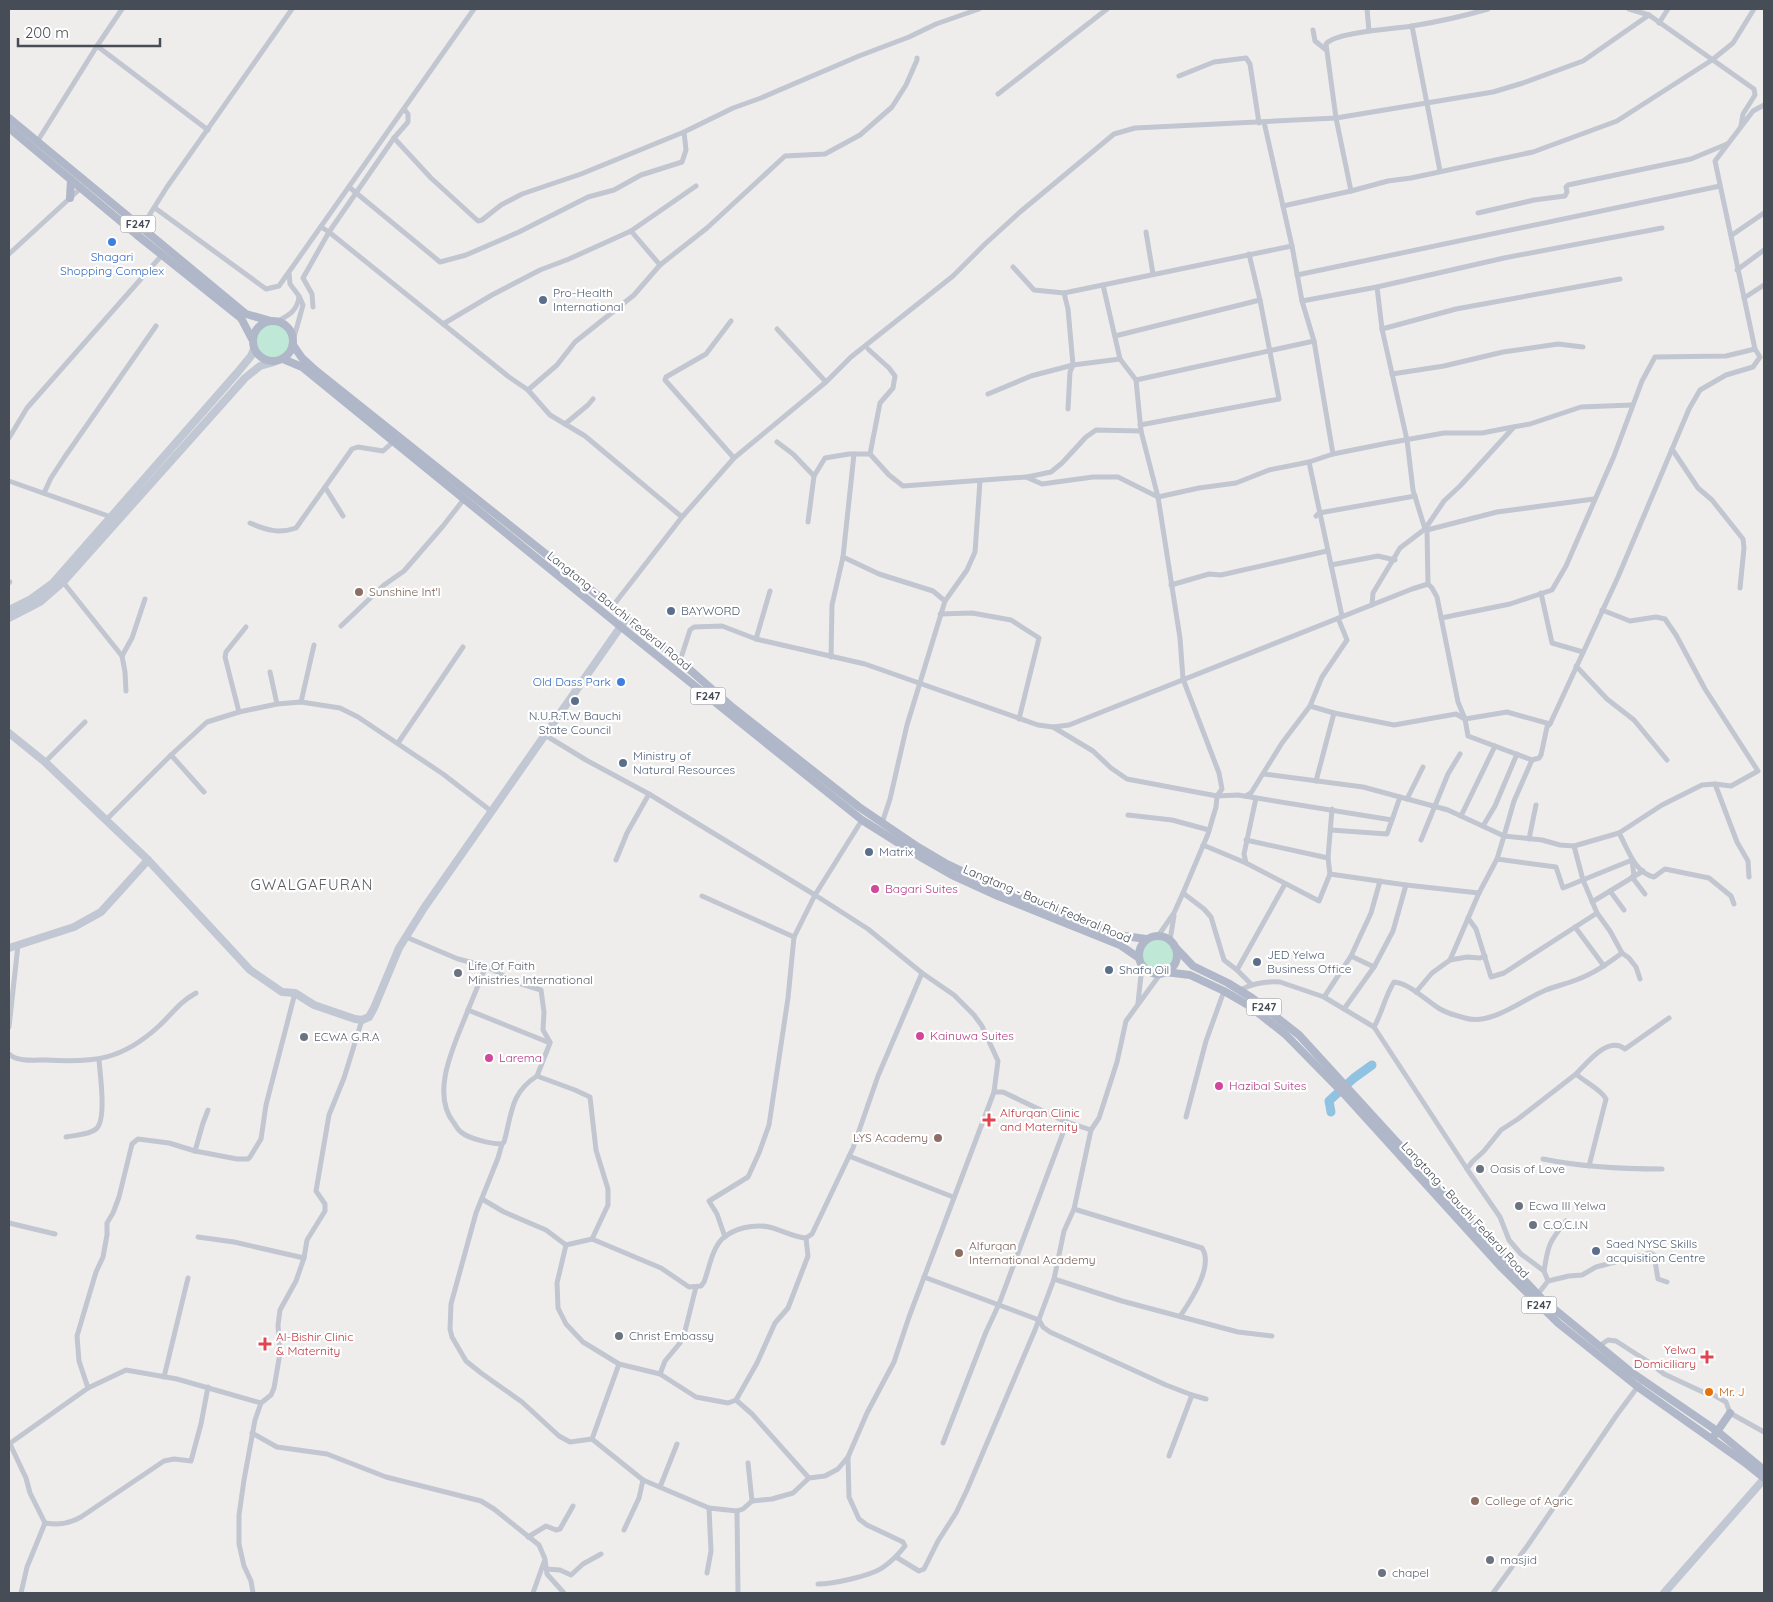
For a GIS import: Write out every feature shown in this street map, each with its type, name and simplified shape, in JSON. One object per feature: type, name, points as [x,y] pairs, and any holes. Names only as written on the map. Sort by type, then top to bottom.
[{"type":"main road","name":"F247","points":[[9,118],[137,235],[241,318],[252,339],[254,349]]},
{"type":"main road","name":"F247","points":[[9,128],[70,180],[83,186],[142,227],[246,314],[274,321],[289,328],[293,343]]},
{"type":"main road","points":[[70,180],[70,198]]},
{"type":"main road","points":[[252,339],[260,325],[274,321]]},
{"type":"main road","points":[[254,349],[262,359],[274,362],[288,355],[293,343]]},
{"type":"main road","name":"Langtang - Bauchi Federal Road","points":[[293,343],[302,358],[315,370],[680,661],[739,712],[859,807],[945,863],[998,888],[1118,935],[1146,939]]},
{"type":"main road","name":"Langtang - Bauchi Federal Road","points":[[283,359],[302,367],[862,820],[952,875],[998,896],[1120,945],[1141,962]]},
{"type":"main road","name":"F247","points":[[1146,939],[1158,936],[1172,944],[1193,966],[1240,990],[1290,1027],[1349,1094],[1538,1294],[1640,1383],[1717,1431],[1764,1470]]},
{"type":"main road","points":[[1141,962],[1139,950],[1146,939]]},
{"type":"main road","points":[[1163,973],[1174,963],[1176,955],[1172,944]]},
{"type":"main road","name":"F247","points":[[1141,962],[1153,973],[1190,975],[1248,1005],[1285,1034],[1340,1084]]},
{"type":"main road","name":"Langtang - Bauchi Federal Road","points":[[1349,1094],[1502,1268],[1534,1301],[1586,1346],[1640,1383],[1764,1479]]},
{"type":"main road","points":[[1712,1439],[1730,1413]]},
{"type":"street","points":[[37,142],[122,9]]},
{"type":"street","points":[[137,235],[167,187],[292,9]]},
{"type":"street","points":[[155,208],[266,289],[279,286],[474,9]]},
{"type":"street","points":[[394,138],[431,178],[478,221],[501,205],[522,194],[580,174],[684,132],[733,108],[936,24],[979,9]]},
{"type":"street","points":[[998,94],[1107,9]]},
{"type":"street","points":[[1367,9],[1369,31]]},
{"type":"street","points":[[1351,191],[1336,118],[1325,49],[1326,44],[1329,40],[1369,31],[1412,26],[1485,9]]},
{"type":"street","points":[[1629,9],[1649,15],[1754,89],[1755,95],[1743,114],[1741,126]]},
{"type":"street","points":[[1660,23],[1668,9]]},
{"type":"street","points":[[1283,206],[1388,181],[1411,178],[1440,170],[1533,152],[1617,121],[1712,60],[1733,43],[1754,9]]},
{"type":"street","points":[[612,607],[682,517],[734,458],[826,382],[851,357],[953,276],[1020,212],[1114,134],[1135,128],[1336,118],[1493,92],[1583,61],[1649,15]]},
{"type":"street","points":[[1412,26],[1440,170]]},
{"type":"street","points":[[1314,30],[1315,41],[1325,49]]},
{"type":"street","points":[[97,46],[208,130]]},
{"type":"street","points":[[528,390],[557,365],[575,342],[634,295],[660,265],[707,228],[785,156],[825,154],[860,135],[892,107],[906,85],[917,58]]},
{"type":"street","points":[[1179,76],[1214,62],[1246,58],[1250,64],[1261,122],[1292,246],[1302,301],[1314,341],[1333,454]]},
{"type":"street","points":[[1377,287],[1382,329],[1407,440],[1415,496],[1426,529],[1428,584],[1437,597],[1458,702],[1468,736],[1532,760],[1539,758],[1547,727],[1618,577],[1689,409],[1700,390],[1726,375],[1754,367],[1760,357],[1756,349],[1737,270],[1732,235],[1715,161],[1753,111],[1764,105]]},
{"type":"street","points":[[313,307],[312,294],[303,278],[329,232],[358,193],[394,138],[408,122],[408,114],[404,109]]},
{"type":"street","points":[[349,187],[440,262],[466,254],[519,232],[588,197],[614,190],[641,175],[682,162],[686,150],[684,132]]},
{"type":"street","points":[[1478,213],[1534,200],[1565,196],[1568,185],[1691,159],[1728,144]]},
{"type":"street","points":[[9,254],[83,186]]},
{"type":"street","points":[[443,324],[492,294],[540,270],[631,231],[696,186]]},
{"type":"street","points":[[1297,275],[1720,186]]},
{"type":"street","points":[[1732,235],[1764,213]]},
{"type":"street","points":[[321,227],[509,377],[528,390],[550,415],[584,436],[682,517]]},
{"type":"street","points":[[1302,301],[1377,287],[1504,258],[1662,228]]},
{"type":"street","points":[[631,231],[660,265]]},
{"type":"street","points":[[1146,232],[1153,274]]},
{"type":"street","points":[[1013,267],[1034,290],[1064,293],[1292,246]]},
{"type":"street","points":[[1737,270],[1764,250]]},
{"type":"street","points":[[808,522],[814,476],[826,458],[870,454],[903,486],[1026,477],[1051,472],[1086,437],[1096,430],[1140,428],[1279,399],[1271,350],[1249,254]]},
{"type":"street","points":[[9,438],[27,408],[162,255]]},
{"type":"street","points":[[289,272],[290,284],[303,305],[293,343]]},
{"type":"street","points":[[1382,329],[1456,309],[1620,280]]},
{"type":"street","points":[[1104,285],[1120,358],[1136,380],[1140,428],[1158,497],[1180,638],[1183,679],[1219,773],[1222,789],[1217,796],[1216,807],[1209,830],[1183,893],[1174,913],[1158,936]]},
{"type":"street","points":[[1744,298],[1764,285]]},
{"type":"street","points":[[1064,293],[1068,309],[1073,365],[1070,372],[1068,408]]},
{"type":"street","points":[[274,321],[295,310],[298,305],[299,296]]},
{"type":"street","points":[[1115,336],[1260,300]]},
{"type":"street","points":[[731,321],[706,354],[666,377],[665,380],[734,458]]},
{"type":"street","points":[[44,493],[51,478],[80,434],[156,326]]},
{"type":"street","points":[[777,329],[826,382]]},
{"type":"street","points":[[1136,380],[1314,341]]},
{"type":"street","points":[[1392,374],[1444,366],[1503,352],[1558,344],[1584,347]]},
{"type":"street","points":[[9,618],[40,602],[63,582],[251,356],[254,349]]},
{"type":"street","points":[[868,349],[895,376],[892,388],[880,403],[870,454]]},
{"type":"street","points":[[1441,618],[1510,604],[1541,592],[1552,590],[1566,566],[1614,456],[1642,381],[1655,357],[1726,356],[1756,349]]},
{"type":"street","points":[[988,394],[1031,376],[1073,365],[1120,358]]},
{"type":"street","points":[[9,610],[31,599],[53,583],[245,378],[260,366],[274,362]]},
{"type":"street","points":[[565,424],[593,399]]},
{"type":"street","points":[[1026,477],[1042,484],[1093,477],[1118,476],[1158,497],[1199,488],[1236,483],[1269,470],[1309,462],[1333,454],[1444,434],[1482,433],[1530,424],[1581,407],[1632,405]]},
{"type":"street","points":[[1372,605],[1373,593],[1395,560],[1400,548],[1426,529],[1444,501],[1513,427]]},
{"type":"street","points":[[250,524],[269,531],[285,532],[296,528],[352,449],[358,447],[383,451],[394,442]]},
{"type":"street","points":[[777,442],[793,454],[814,476]]},
{"type":"street","points":[[1672,449],[1698,488],[1712,500],[1742,539],[1744,548],[1740,588]]},
{"type":"street","points":[[831,657],[832,605],[843,557],[854,454]]},
{"type":"street","points":[[1246,796],[1251,793],[1282,743],[1310,706],[1322,678],[1347,640],[1340,617],[1318,514],[1309,462]]},
{"type":"street","points":[[9,481],[114,520]]},
{"type":"street","points":[[882,823],[890,799],[907,725],[940,614],[945,601],[968,570],[975,552],[980,481]]},
{"type":"street","points":[[325,488],[343,516]]},
{"type":"street","points":[[1318,514],[1415,496]]},
{"type":"street","points":[[341,626],[384,585],[404,571],[464,499]]},
{"type":"street","points":[[1426,529],[1497,512],[1594,499]]},
{"type":"street","points":[[1171,585],[1209,574],[1221,575],[1327,551]]},
{"type":"street","points":[[1330,565],[1378,556],[1395,560]]},
{"type":"street","points":[[843,557],[878,574],[933,591],[945,601]]},
{"type":"street","points":[[63,582],[122,656],[126,691]]},
{"type":"street","points":[[680,661],[690,630],[694,627],[722,626],[756,639],[865,664],[1019,719],[1053,727],[1069,725],[1428,584]]},
{"type":"street","points":[[756,639],[770,591]]},
{"type":"street","points":[[1541,592],[1552,643],[1583,652]]},
{"type":"street","points":[[122,656],[132,638],[145,599]]},
{"type":"street","points":[[1264,774],[1362,787],[1435,806],[1504,836],[1542,840],[1560,846],[1574,846],[1619,833],[1679,795],[1702,785],[1731,786],[1758,771],[1705,689],[1676,635],[1664,619],[1656,617],[1630,621],[1602,610]]},
{"type":"street","points":[[940,614],[972,613],[1011,620],[1039,638],[1019,719]]},
{"type":"street","points":[[9,733],[45,762],[148,860],[250,970],[282,992],[295,993],[314,1005],[355,1020],[362,1020],[369,1017],[374,1008],[406,936],[424,908],[626,619]]},
{"type":"street","points":[[239,712],[225,657],[226,652],[246,627]]},
{"type":"street","points":[[301,702],[314,645]]},
{"type":"street","points":[[398,743],[463,647]]},
{"type":"street","points":[[1576,666],[1607,699],[1634,720],[1667,760]]},
{"type":"street","points":[[270,672],[277,704]]},
{"type":"street","points":[[106,820],[170,755],[207,722],[239,712],[277,704],[301,702],[350,712],[443,774],[491,810]]},
{"type":"street","points":[[1310,706],[1334,714],[1394,725],[1456,714],[1464,719],[1507,712],[1550,724]]},
{"type":"street","points":[[1316,781],[1334,714]]},
{"type":"street","points":[[45,762],[85,722]]},
{"type":"street","points":[[1053,727],[1093,751],[1111,768],[1127,779],[1217,796],[1246,796],[1392,820]]},
{"type":"street","points":[[406,936],[458,959],[486,966],[515,982],[541,990],[544,1012],[543,1030],[550,1043],[538,1076],[521,1089],[514,1103],[506,1135],[476,1213],[451,1304],[450,1329],[452,1337],[466,1361],[522,1402],[559,1436],[570,1442],[592,1439],[643,1480],[709,1508],[743,1510],[752,1502],[793,1493],[809,1478],[825,1476],[838,1469],[848,1457],[867,1413],[894,1362],[953,1197],[994,1092],[998,1061],[982,1026],[954,995],[922,973],[868,928],[649,794],[586,760],[545,735]]},
{"type":"street","points":[[1461,816],[1494,746]]},
{"type":"street","points":[[1421,840],[1448,774],[1460,754]]},
{"type":"street","points":[[1483,826],[1495,806],[1517,754]]},
{"type":"street","points":[[170,755],[204,792]]},
{"type":"street","points":[[1450,960],[1479,893],[1497,859],[1514,801],[1532,760]]},
{"type":"street","points":[[1407,799],[1423,767]]},
{"type":"street","points":[[1715,784],[1737,842],[1748,861],[1749,877]]},
{"type":"street","points":[[616,860],[627,833],[649,794]]},
{"type":"street","points":[[1330,830],[1387,834],[1400,797]]},
{"type":"street","points":[[1246,862],[1244,854],[1246,840],[1256,798]]},
{"type":"street","points":[[1529,839],[1536,805]]},
{"type":"street","points":[[1203,846],[1246,862],[1319,901],[1330,874],[1328,858],[1332,809]]},
{"type":"street","points":[[1128,815],[1172,820],[1209,830]]},
{"type":"street","points":[[725,1237],[717,1214],[709,1201],[748,1177],[769,1125],[788,998],[794,937],[815,895],[862,820]]},
{"type":"street","points":[[1619,833],[1632,860],[1648,875],[1654,877],[1665,869],[1709,878],[1731,896],[1734,904]]},
{"type":"street","points":[[1246,840],[1328,858]]},
{"type":"street","points":[[1574,846],[1583,880],[1597,913],[1622,953],[1636,966],[1640,979]]},
{"type":"street","points":[[1497,859],[1556,867],[1563,888],[1632,860]]},
{"type":"street","points":[[9,948],[74,926],[101,912],[148,860]]},
{"type":"street","points":[[1632,860],[1633,876],[1645,894]]},
{"type":"street","points":[[1592,902],[1643,871]]},
{"type":"street","points":[[1330,874],[1380,882],[1479,893]]},
{"type":"street","points":[[1324,997],[1350,956],[1371,913],[1380,882]]},
{"type":"street","points":[[1237,970],[1285,884]]},
{"type":"street","points":[[1344,1009],[1374,967],[1393,931],[1406,885]]},
{"type":"street","points":[[1610,890],[1624,910]]},
{"type":"street","points":[[1183,893],[1208,912],[1224,960],[1251,984]]},
{"type":"street","points":[[702,896],[794,937]]},
{"type":"street","points":[[1172,944],[1174,913]]},
{"type":"street","points":[[1468,918],[1476,929],[1491,977],[1504,973],[1597,913]]},
{"type":"street","points":[[1575,927],[1604,966]]},
{"type":"street","points":[[9,1027],[18,945]]},
{"type":"street","points":[[1374,1028],[1394,982],[1416,992],[1441,1010],[1466,1019],[1476,1019],[1516,1007],[1546,990],[1577,980],[1604,966],[1622,953]]},
{"type":"street","points":[[1350,956],[1374,967]]},
{"type":"street","points":[[1416,992],[1432,973],[1450,960],[1485,956]]},
{"type":"street","points":[[1138,1004],[1141,962]]},
{"type":"street","points":[[486,966],[447,1066],[443,1098],[448,1117],[462,1133],[493,1144],[502,1144]]},
{"type":"street","points":[[482,1199],[504,1212],[546,1230],[566,1245],[592,1240],[661,1268],[689,1287],[702,1286],[714,1253],[721,1240],[738,1229],[751,1226],[769,1227],[795,1237],[806,1238],[812,1234],[853,1148],[878,1076],[922,973]]},
{"type":"street","points":[[896,1557],[919,1571],[922,1570],[926,1566],[938,1540],[956,1513],[967,1490],[1054,1279],[1064,1231],[1074,1209],[1091,1130],[1099,1118],[1117,1062],[1126,1021],[1163,973]]},
{"type":"street","points":[[1240,990],[1251,984],[1272,981],[1280,982],[1324,997],[1374,1028],[1500,1217],[1509,1240],[1522,1254],[1544,1271],[1548,1281]]},
{"type":"street","points":[[1186,1117],[1206,1041],[1224,991]]},
{"type":"street","points":[[9,1054],[18,1059],[66,1062],[99,1060],[116,1055],[140,1041],[160,1025],[184,1000],[196,993]]},
{"type":"street","points":[[88,1388],[79,1361],[76,1344],[77,1336],[96,1272],[103,1257],[107,1223],[119,1198],[132,1144],[138,1139],[169,1143],[195,1151],[242,1160],[248,1159],[254,1154],[261,1139],[266,1105],[295,993]]},
{"type":"street","points":[[468,1010],[550,1043]]},
{"type":"street","points":[[1467,1169],[1501,1130],[1576,1074],[1600,1051],[1614,1044],[1625,1048],[1669,1018]]},
{"type":"street","points":[[252,1593],[251,1581],[244,1566],[239,1544],[239,1514],[252,1433],[261,1403],[271,1395],[274,1388],[280,1353],[278,1316],[296,1281],[304,1258],[307,1240],[325,1211],[325,1204],[316,1191],[329,1115],[344,1078],[362,1020]]},
{"type":"street","points":[[66,1137],[95,1131],[99,1126],[102,1108],[99,1060]]},
{"type":"street","points":[[1576,1074],[1604,1094],[1606,1099],[1589,1166]]},
{"type":"street","points":[[538,1076],[590,1097],[596,1150],[608,1189],[608,1205],[592,1240]]},
{"type":"street","points":[[994,1092],[1003,1092],[1067,1122],[1091,1130]]},
{"type":"street","points":[[195,1151],[202,1122],[208,1110]]},
{"type":"street","points":[[943,1443],[986,1332],[999,1304],[1067,1122]]},
{"type":"street","points":[[849,1156],[953,1197]]},
{"type":"street","points":[[1543,1159],[1589,1166],[1625,1169],[1662,1169]]},
{"type":"street","points":[[1074,1209],[1202,1248],[1206,1253],[1204,1269],[1198,1286],[1181,1315]]},
{"type":"street","points":[[1544,1271],[1551,1239],[1566,1221]]},
{"type":"street","points":[[9,1223],[55,1234]]},
{"type":"street","points":[[198,1237],[234,1242],[304,1258]]},
{"type":"street","points":[[566,1245],[557,1283],[558,1308],[566,1324],[583,1342],[619,1364],[660,1374],[696,1397],[728,1403],[736,1400],[757,1363],[775,1323],[788,1308],[808,1256],[806,1238]]},
{"type":"street","points":[[1538,1294],[1548,1281],[1582,1275],[1596,1267],[1650,1253],[1654,1255],[1658,1279],[1667,1282]]},
{"type":"street","points":[[924,1277],[1038,1320],[1043,1328],[1050,1332],[1192,1395],[1206,1399]]},
{"type":"street","points":[[164,1377],[188,1278]]},
{"type":"street","points":[[1054,1279],[1238,1332],[1272,1336]]},
{"type":"street","points":[[660,1374],[665,1361],[680,1342],[685,1331],[696,1287]]},
{"type":"street","points":[[1599,1346],[1608,1340],[1616,1341],[1664,1374],[1705,1393],[1712,1394],[1726,1402],[1730,1413],[1764,1432]]},
{"type":"street","points":[[592,1439],[619,1364]]},
{"type":"street","points":[[21,1593],[27,1567],[45,1522],[9,1444],[88,1388],[126,1370],[208,1387],[261,1403]]},
{"type":"street","points":[[1493,1593],[1640,1383]]},
{"type":"street","points":[[45,1522],[57,1524],[70,1523],[164,1461],[174,1459],[191,1461],[208,1387]]},
{"type":"street","points":[[1169,1456],[1192,1395]]},
{"type":"street","points":[[736,1400],[752,1414],[809,1478]]},
{"type":"street","points":[[252,1433],[277,1447],[327,1454],[386,1477],[481,1501],[539,1546],[545,1559],[546,1574],[564,1593]]},
{"type":"street","points":[[660,1487],[677,1444]]},
{"type":"street","points":[[818,1584],[844,1580],[881,1569],[896,1557],[905,1544],[867,1525],[859,1518],[851,1502],[848,1489],[848,1457]]},
{"type":"street","points":[[748,1463],[752,1502]]},
{"type":"street","points":[[1664,1593],[1764,1479]]},
{"type":"street","points":[[624,1530],[639,1498],[643,1480]]},
{"type":"street","points":[[528,1537],[546,1526],[556,1530],[560,1529],[573,1506]]},
{"type":"street","points":[[707,1573],[711,1551],[709,1508]]},
{"type":"street","points":[[737,1511],[738,1593]]},
{"type":"street","points":[[546,1569],[560,1570],[571,1575],[583,1564],[601,1554]]},
{"type":"street","points":[[533,1593],[545,1559]]},
{"type":"green space","points":[[273,323],[280,324],[286,328],[290,334],[290,348],[286,354],[280,358],[273,359],[266,358],[260,354],[256,348],[255,341],[256,334],[260,328],[266,324]]},
{"type":"green space","points":[[1158,938],[1170,943],[1175,955],[1170,967],[1158,972],[1146,967],[1141,955],[1146,943]]},
{"type":"waterway","points":[[1331,1112],[1329,1101],[1354,1078],[1372,1065]]},
{"type":"place","name":"Shagari Shopping Complex","points":[[112,242]]},
{"type":"place","name":"Pro-Health International","points":[[543,300]]},
{"type":"place","name":"Sunshine Int'l","points":[[359,592]]},
{"type":"place","name":"BAYWORD","points":[[671,611]]},
{"type":"place","name":"Old Dass Park","points":[[621,682]]},
{"type":"place","name":"N.U.R.T.W Bauchi State Council","points":[[575,701]]},
{"type":"place","name":"Ministry of Natural Resources","points":[[623,763]]},
{"type":"place","name":"Matrix","points":[[869,852]]},
{"type":"place","name":"Bagari Suites","points":[[875,889]]},
{"type":"place","name":"JED Yelwa Business Office","points":[[1257,962]]},
{"type":"place","name":"Shafa Oil","points":[[1109,970]]},
{"type":"place","name":"Life Of Faith Ministries International","points":[[458,973]]},
{"type":"place","name":"Kainuwa Suites","points":[[920,1036]]},
{"type":"place","name":"ECWA G.R.A","points":[[304,1037]]},
{"type":"place","name":"Larema","points":[[489,1058]]},
{"type":"place","name":"Hazibal Suites","points":[[1219,1086]]},
{"type":"place","name":"Alfurqan Clinic and Maternity","points":[[989,1120]]},
{"type":"place","name":"LYS Academy","points":[[938,1138]]},
{"type":"place","name":"Oasis of Love","points":[[1480,1169]]},
{"type":"place","name":"Ecwa III Yelwa","points":[[1519,1206]]},
{"type":"place","name":"C.O.C.I.N","points":[[1533,1225]]},
{"type":"place","name":"Saed NYSC Skills acquisition Centre","points":[[1596,1251]]},
{"type":"place","name":"Alfurqan International Academy","points":[[959,1253]]},
{"type":"place","name":"Christ Embassy","points":[[619,1336]]},
{"type":"place","name":"Al-Bishir Clinic & Maternity","points":[[265,1344]]},
{"type":"place","name":"Yelwa Domiciliary","points":[[1707,1357]]},
{"type":"place","name":"Mr. J","points":[[1709,1392]]},
{"type":"place","name":"College of Agric","points":[[1475,1501]]},
{"type":"place","name":"masjid","points":[[1490,1560]]},
{"type":"place","name":"chapel","points":[[1382,1573]]},
{"type":"district","name":"GWALGAFURAN","points":[[312,885]]}]
